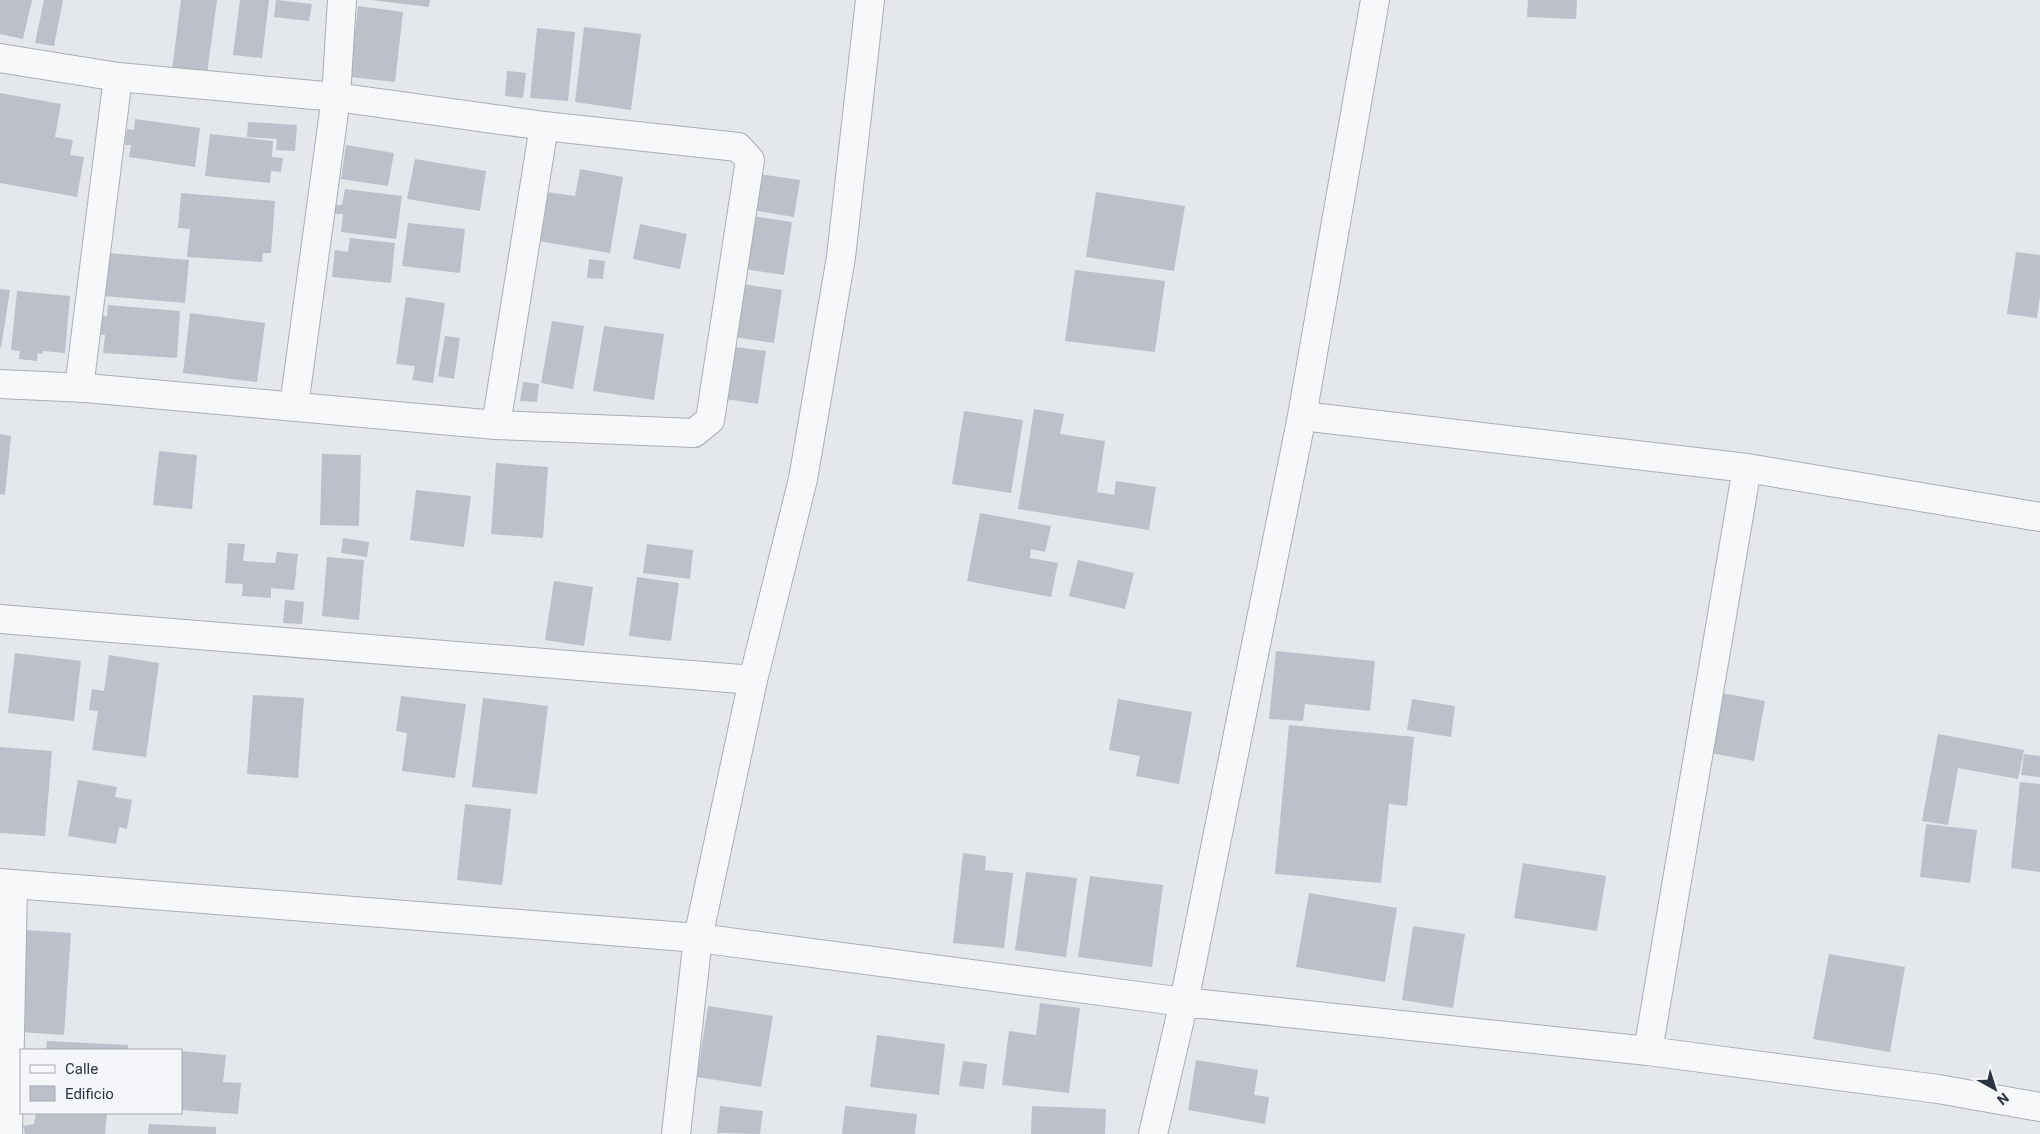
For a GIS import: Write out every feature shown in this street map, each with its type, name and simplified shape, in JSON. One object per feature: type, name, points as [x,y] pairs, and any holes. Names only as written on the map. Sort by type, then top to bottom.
[{"type":"street","points":[[294,406],[336,97],[342,0]]},
{"type":"street","points":[[676,1134],[698,938],[753,680],[803,480],[841,257],[870,0]]},
{"type":"street","points":[[1153,1134],[1184,1002],[1302,416],[1375,0]]},
{"type":"street","points":[[0,58],[118,77],[336,97],[544,126],[738,147],[750,160],[710,420],[694,433],[496,425],[79,388],[0,384]]},
{"type":"street","points":[[79,388],[118,77]]},
{"type":"street","points":[[496,425],[544,126]]},
{"type":"street","points":[[1302,416],[1746,468],[2040,517]]},
{"type":"street","points":[[1648,1051],[1746,468]]},
{"type":"street","points":[[0,619],[753,680]]},
{"type":"street","points":[[8,1134],[7,883],[698,938],[1184,1002],[1648,1051],[1938,1089],[2040,1107]]},
{"type":"building","points":[[0,0],[32,0],[23,39],[0,34]]},
{"type":"building","points":[[44,0],[63,0],[54,46],[35,43]]},
{"type":"building","points":[[181,0],[217,0],[207,74],[172,70]]},
{"type":"building","points":[[240,0],[269,0],[262,58],[233,55]]},
{"type":"building","points":[[276,0],[312,4],[309,21],[274,17]]},
{"type":"building","points":[[371,0],[430,0],[429,7]]},
{"type":"building","points":[[1528,0],[1577,0],[1576,19],[1527,17]]},
{"type":"building","points":[[358,6],[403,12],[395,82],[350,77]]},
{"type":"building","points":[[584,27],[641,34],[631,110],[575,102]]},
{"type":"building","points":[[537,28],[575,32],[568,101],[530,98]]},
{"type":"building","points":[[507,71],[526,73],[523,98],[505,96]]},
{"type":"building","points":[[0,93],[61,104],[55,137],[73,140],[70,155],[84,157],[77,197],[0,183]]},
{"type":"building","points":[[135,119],[200,128],[195,167],[129,157],[131,145],[125,145],[127,129],[134,130]]},
{"type":"building","points":[[248,122],[297,125],[295,151],[276,150],[277,139],[247,137]]},
{"type":"building","points":[[210,134],[273,141],[272,157],[283,158],[281,172],[271,171],[270,183],[205,176]]},
{"type":"building","points":[[346,145],[394,153],[388,186],[341,179]]},
{"type":"building","points":[[415,159],[486,171],[480,211],[407,199]]},
{"type":"building","points":[[580,169],[623,177],[610,253],[538,241],[546,192],[575,196]]},
{"type":"building","points":[[758,174],[800,180],[794,217],[752,210]]},
{"type":"building","points":[[345,189],[402,196],[396,239],[341,232],[343,214],[335,214],[335,205],[342,205]]},
{"type":"building","points":[[1096,192],[1185,206],[1174,271],[1086,257]]},
{"type":"building","points":[[181,193],[275,201],[271,253],[263,253],[262,262],[187,257],[190,229],[178,228]]},
{"type":"building","points":[[753,216],[792,222],[784,275],[744,269]]},
{"type":"building","points":[[408,223],[465,229],[460,273],[402,266]]},
{"type":"building","points":[[640,224],[687,234],[680,269],[633,259]]},
{"type":"building","points":[[350,238],[395,243],[391,283],[332,277],[335,250],[348,252]]},
{"type":"building","points":[[2016,252],[2040,255],[2040,296],[2037,318],[2007,314]]},
{"type":"building","points":[[108,253],[189,260],[185,303],[104,296]]},
{"type":"building","points":[[589,259],[605,261],[603,279],[587,278]]},
{"type":"building","points":[[1075,270],[1165,281],[1155,352],[1065,341]]},
{"type":"building","points":[[742,284],[782,290],[774,343],[734,337]]},
{"type":"building","points":[[0,289],[10,290],[1,348],[0,347]]},
{"type":"building","points":[[17,291],[70,296],[65,353],[43,351],[42,354],[38,353],[37,361],[19,359],[20,351],[11,350]]},
{"type":"building","points":[[406,297],[445,303],[433,383],[412,380],[415,366],[396,364]]},
{"type":"building","points":[[108,305],[180,311],[177,358],[103,353],[105,335],[96,334],[98,315],[107,316]]},
{"type":"building","points":[[190,313],[265,323],[257,382],[183,373]]},
{"type":"building","points":[[552,321],[584,326],[573,389],[541,383]]},
{"type":"building","points":[[604,326],[664,334],[654,400],[593,391]]},
{"type":"building","points":[[445,336],[460,338],[454,379],[438,376]]},
{"type":"building","points":[[727,346],[766,351],[758,404],[719,398]]},
{"type":"building","points":[[523,382],[539,384],[537,402],[520,401]]},
{"type":"building","points":[[1034,409],[1064,414],[1060,434],[1105,441],[1097,492],[1114,495],[1116,481],[1156,487],[1149,530],[1018,509]]},
{"type":"building","points":[[964,411],[1023,420],[1011,493],[952,484]]},
{"type":"building","points":[[0,434],[11,436],[5,495],[0,494]]},
{"type":"building","points":[[159,451],[197,455],[192,509],[153,505]]},
{"type":"building","points":[[322,454],[361,455],[359,526],[320,525]]},
{"type":"building","points":[[496,463],[548,467],[543,538],[491,534]]},
{"type":"building","points":[[416,490],[471,496],[464,547],[410,540]]},
{"type":"building","points":[[980,513],[1051,526],[1045,552],[1031,549],[1030,558],[1058,563],[1051,597],[967,581]]},
{"type":"building","points":[[343,538],[369,542],[367,557],[341,553]]},
{"type":"building","points":[[228,543],[245,544],[243,561],[275,563],[277,552],[298,554],[294,590],[271,588],[271,598],[242,596],[243,584],[225,583]]},
{"type":"building","points":[[647,544],[693,550],[690,579],[643,573]]},
{"type":"building","points":[[327,557],[364,560],[359,620],[322,616]]},
{"type":"building","points":[[1078,560],[1134,573],[1125,609],[1069,596]]},
{"type":"building","points":[[637,577],[679,583],[671,641],[629,636]]},
{"type":"building","points":[[554,581],[593,587],[584,646],[545,640]]},
{"type":"building","points":[[285,600],[304,602],[302,624],[283,623]]},
{"type":"building","points":[[1276,651],[1375,661],[1370,711],[1305,704],[1303,721],[1269,719]]},
{"type":"building","points":[[15,653],[81,661],[74,721],[8,713]]},
{"type":"building","points":[[109,655],[159,663],[146,757],[92,750],[98,711],[89,710],[92,689],[104,691]]},
{"type":"building","points":[[1722,693],[1765,701],[1754,761],[1710,753]]},
{"type":"building","points":[[253,695],[304,698],[298,778],[247,774]]},
{"type":"building","points":[[401,696],[466,704],[455,778],[402,771],[407,733],[396,731]]},
{"type":"building","points":[[483,698],[548,706],[537,794],[472,787]]},
{"type":"building","points":[[1118,699],[1192,712],[1179,784],[1136,776],[1140,756],[1109,750]]},
{"type":"building","points":[[1412,699],[1455,706],[1451,737],[1407,730]]},
{"type":"building","points":[[1289,725],[1414,737],[1407,806],[1389,804],[1381,883],[1275,874]]},
{"type":"building","points":[[1938,734],[2024,750],[2018,779],[1958,768],[1948,825],[1922,821]]},
{"type":"building","points":[[0,747],[52,751],[45,836],[0,833]]},
{"type":"building","points":[[2024,754],[2040,756],[2040,777],[2021,775]]},
{"type":"building","points":[[78,780],[117,787],[115,797],[132,800],[127,829],[119,827],[116,844],[68,836]]},
{"type":"building","points":[[2020,782],[2040,784],[2040,872],[2011,868]]},
{"type":"building","points":[[465,804],[511,809],[502,885],[457,880]]},
{"type":"building","points":[[1926,824],[1977,830],[1970,883],[1920,877]]},
{"type":"building","points":[[963,853],[986,856],[985,870],[1013,873],[1004,948],[953,943]]},
{"type":"building","points":[[1523,863],[1606,876],[1597,931],[1514,918]]},
{"type":"building","points":[[1026,872],[1077,878],[1066,957],[1015,950]]},
{"type":"building","points":[[1090,876],[1163,885],[1152,967],[1078,957]]},
{"type":"building","points":[[1309,893],[1397,908],[1385,982],[1296,967]]},
{"type":"building","points":[[1413,926],[1465,934],[1453,1008],[1402,1000]]},
{"type":"building","points":[[26,930],[71,933],[64,1035],[20,1032]]},
{"type":"building","points":[[1829,954],[1905,967],[1890,1052],[1813,1039]]},
{"type":"building","points":[[1040,1003],[1080,1008],[1069,1093],[1002,1085],[1009,1031],[1036,1035]]},
{"type":"building","points":[[708,1006],[773,1016],[761,1087],[697,1077]]},
{"type":"building","points":[[877,1035],[945,1044],[939,1095],[870,1087]]},
{"type":"building","points":[[47,1041],[128,1045],[128,1049],[46,1049]]},
{"type":"building","points":[[182,1051],[226,1055],[223,1082],[241,1083],[238,1114],[182,1110]]},
{"type":"building","points":[[1196,1060],[1258,1070],[1254,1095],[1269,1097],[1265,1124],[1188,1110]]},
{"type":"building","points":[[963,1061],[987,1064],[984,1089],[959,1086]]},
{"type":"building","points":[[720,1106],[763,1111],[760,1134],[717,1133]]},
{"type":"building","points":[[845,1106],[917,1114],[915,1134],[842,1134]]},
{"type":"building","points":[[1032,1106],[1106,1109],[1105,1134],[1031,1134]]},
{"type":"building","points":[[36,1114],[107,1114],[105,1134],[25,1134],[23,1126],[34,1124]]},
{"type":"building","points":[[149,1124],[216,1127],[216,1134],[148,1134]]}]
